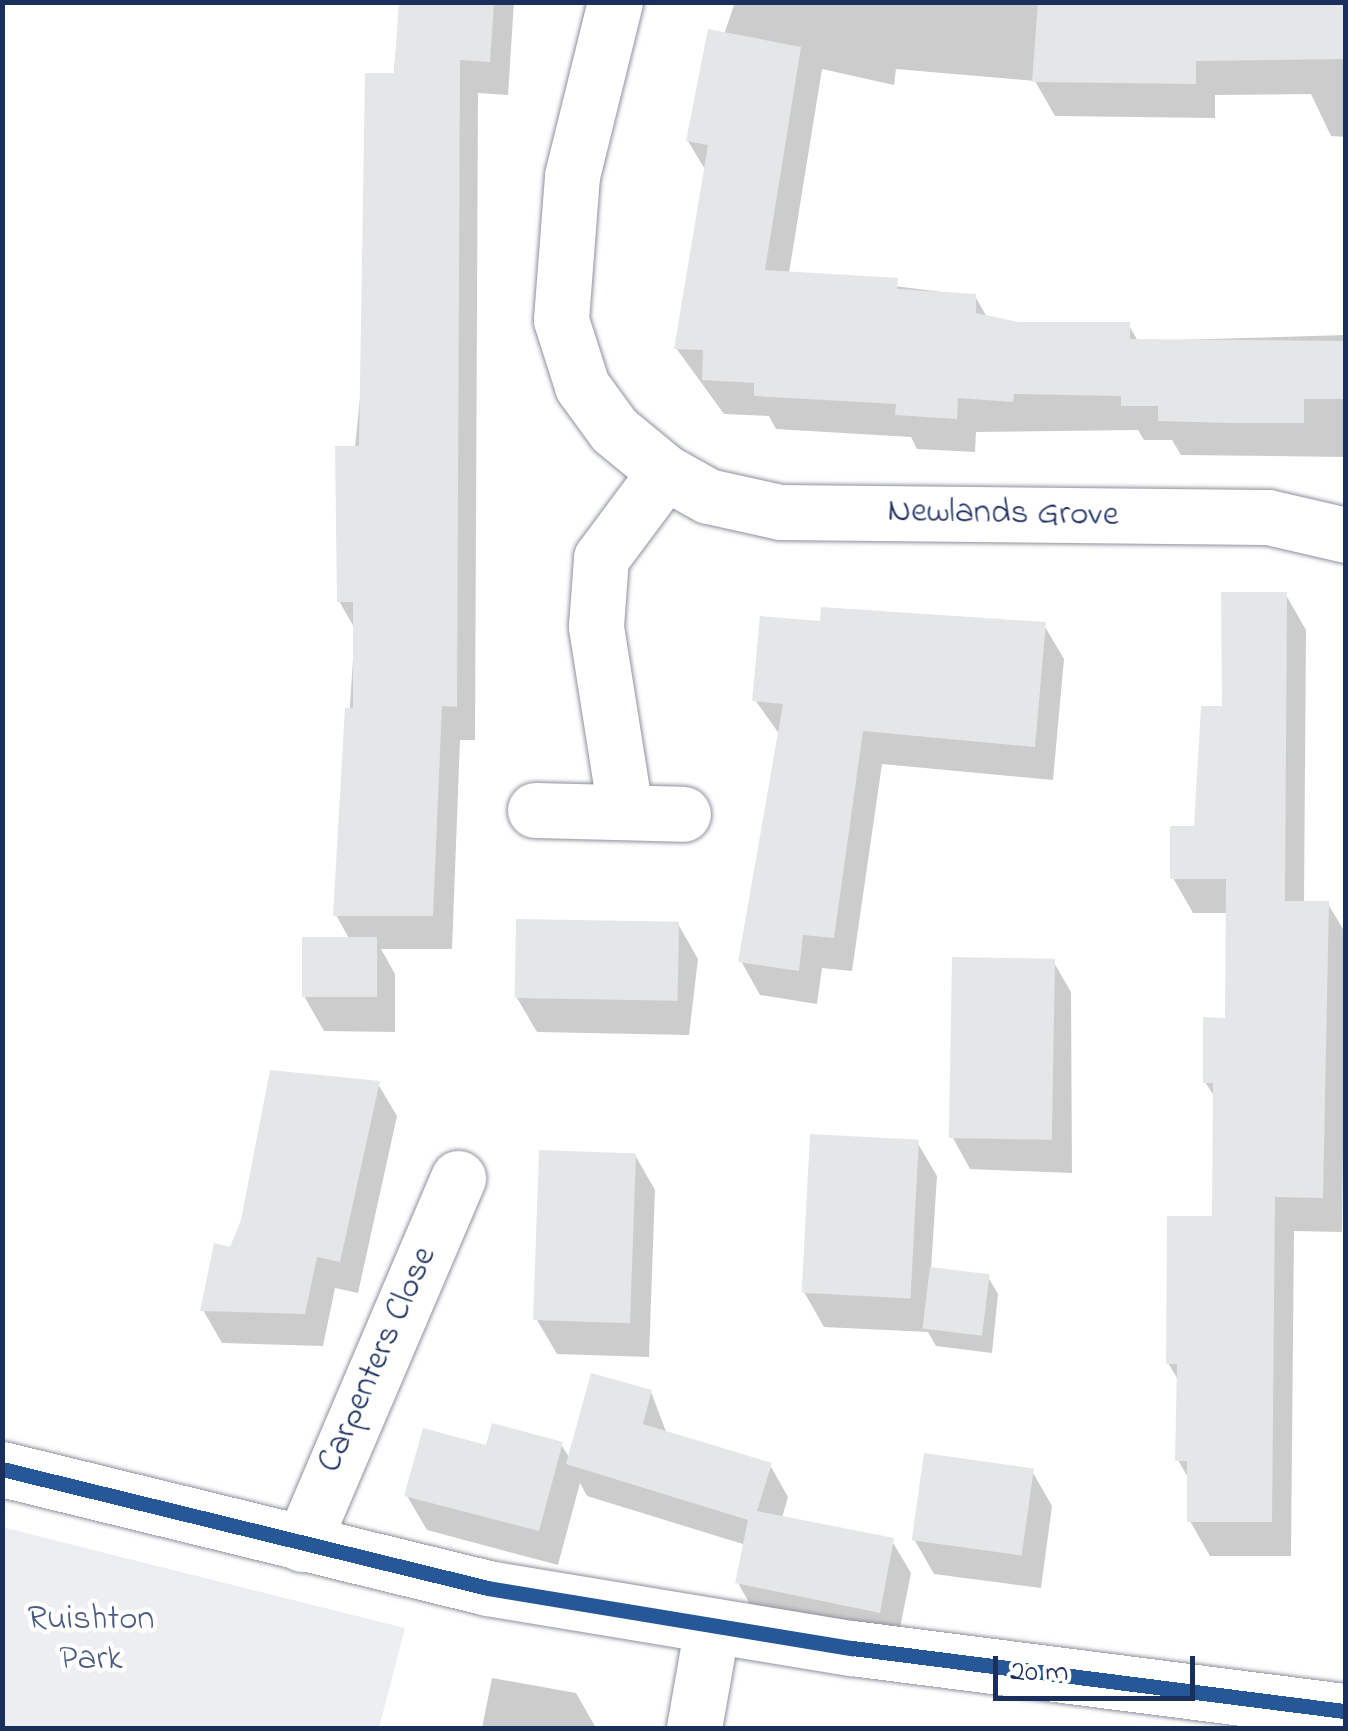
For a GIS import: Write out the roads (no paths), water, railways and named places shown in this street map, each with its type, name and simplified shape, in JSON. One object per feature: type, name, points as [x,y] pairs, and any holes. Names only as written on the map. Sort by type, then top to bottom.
[{"type":"street","name":"Newlands Grove","points":[[615,2],[572,176],[561,320],[582,386],[614,430],[665,472],[708,496],[780,512],[1268,517],[1346,535]]},
{"type":"street","points":[[624,810],[596,626],[600,558],[665,472]]},
{"type":"street","points":[[536,810],[683,814]]},
{"type":"street","name":"Carpenters Close","points":[[302,1544],[458,1178]]},
{"type":"street","points":[[2,1469],[302,1544],[712,1626],[1346,1711]]},
{"type":"street","points":[[694,1728],[712,1626]]},
{"type":"park label","name":"Ruishton Park","points":[[91,1640]]}]
